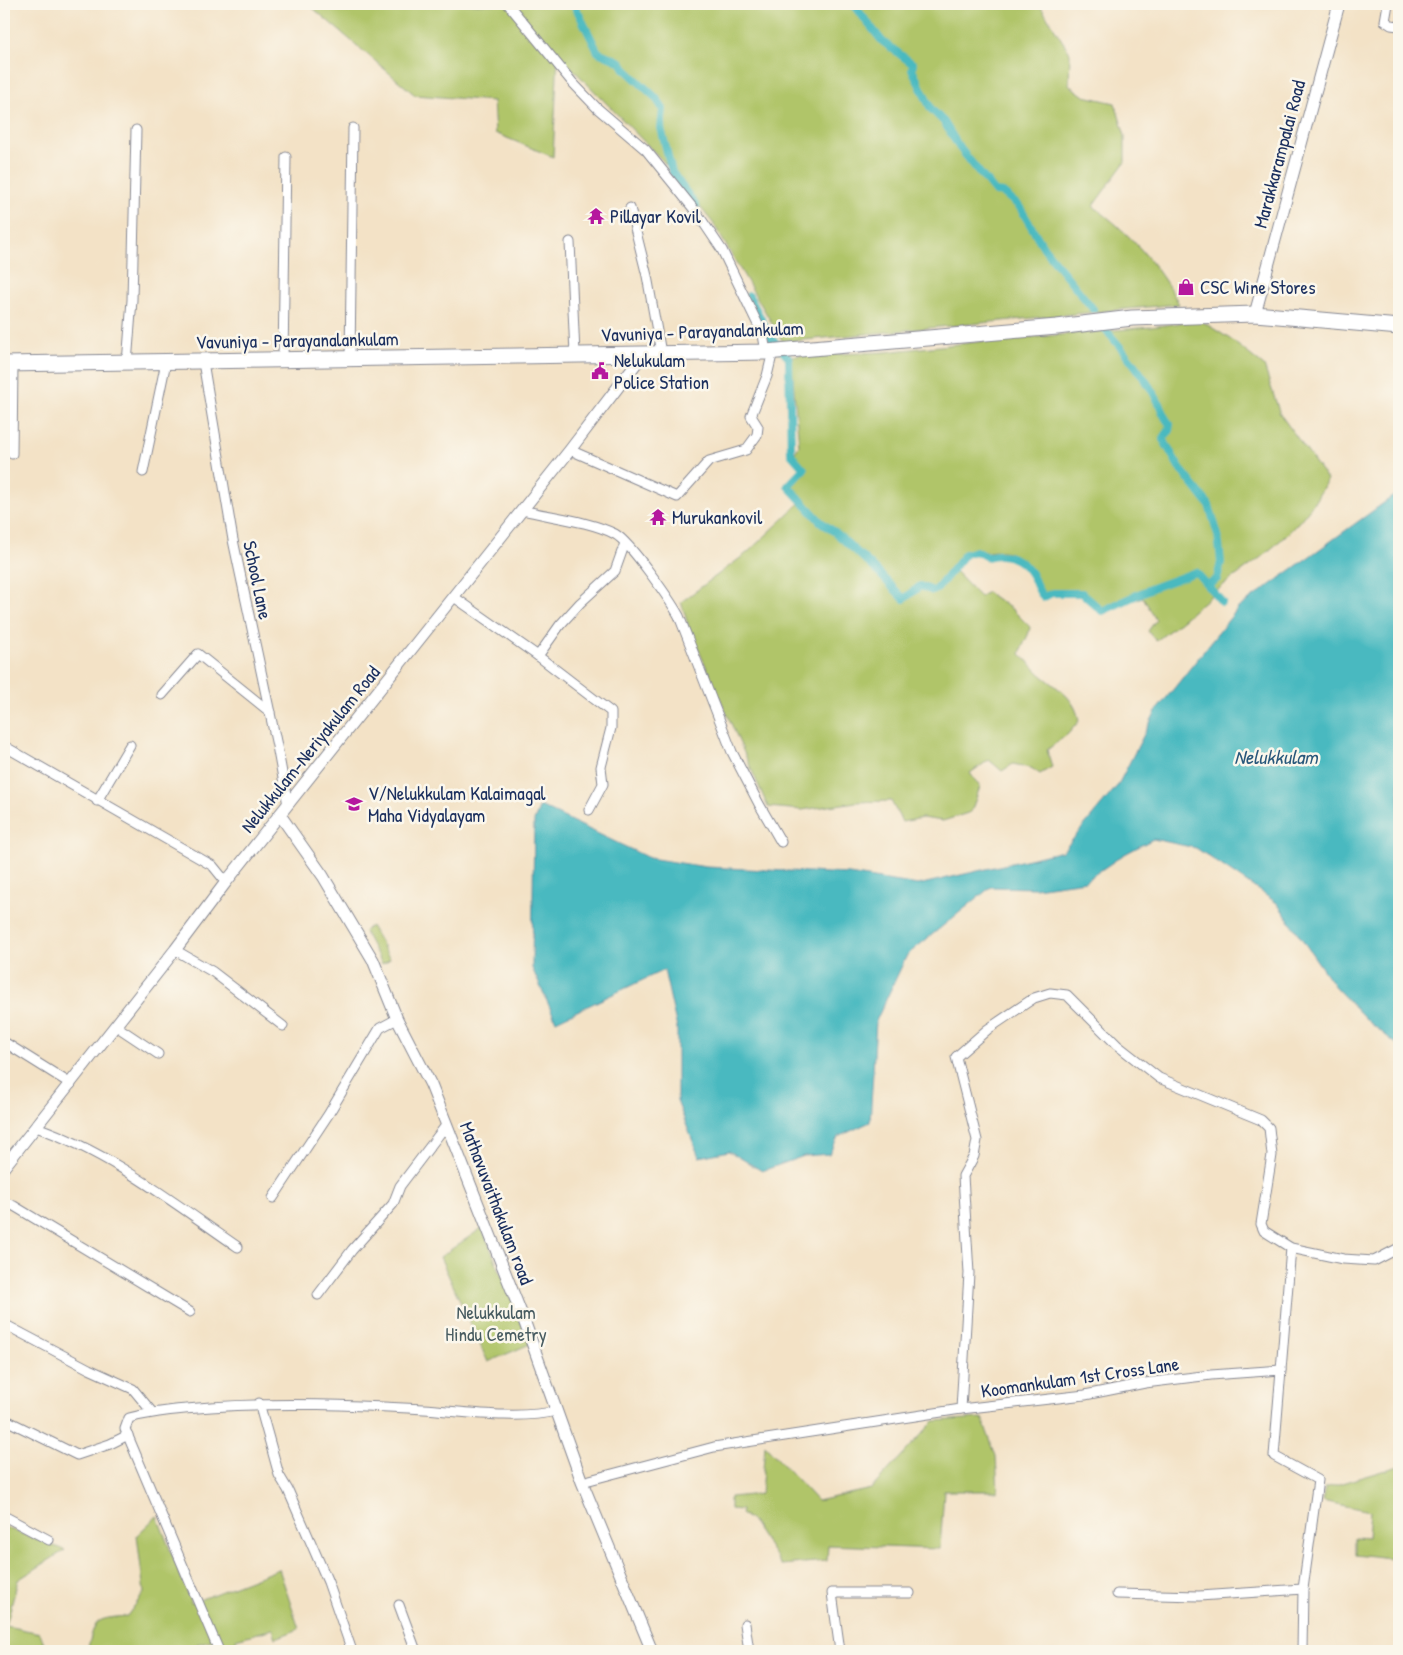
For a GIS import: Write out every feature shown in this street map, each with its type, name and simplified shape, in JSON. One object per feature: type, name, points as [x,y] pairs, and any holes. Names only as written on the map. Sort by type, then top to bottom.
[{"type":"highway","name":"Vavuniya - Parayanalankulam","points":[[8,364],[769,352],[1057,327],[1132,318],[1255,314],[1399,327]]},
{"type":"street","points":[[508,4],[572,82],[598,108],[646,150],[697,213],[722,250],[763,335],[769,352],[767,376],[751,416],[758,427],[757,435],[746,450],[709,461],[677,498],[570,450]]},
{"type":"street","name":"Marakkarampalai Road","points":[[1255,314],[1339,4]]},
{"type":"street","points":[[1388,4],[1385,21],[1390,25],[1399,26]]},
{"type":"street","points":[[350,359],[353,128]]},
{"type":"street","points":[[127,363],[132,300],[136,130]]},
{"type":"street","points":[[283,360],[286,157]]},
{"type":"street","points":[[630,208],[647,276],[661,353]]},
{"type":"street","points":[[570,242],[574,354]]},
{"type":"street","name":"Nelukkulam-Neriyakulam Road","points":[[4,1167],[71,1084],[226,882],[570,450],[644,353]]},
{"type":"street","points":[[143,472],[166,362]]},
{"type":"street","name":"School Lane","points":[[203,362],[233,540],[288,805]]},
{"type":"street","points":[[8,364],[12,454]]},
{"type":"street","points":[[522,510],[592,526],[616,535],[625,543],[670,600],[679,616],[732,752],[781,842]]},
{"type":"street","points":[[538,656],[560,625],[615,570],[625,543]]},
{"type":"street","points":[[454,597],[538,656],[611,712],[611,728],[601,766],[603,784],[589,810]]},
{"type":"street","points":[[162,695],[198,654],[270,712]]},
{"type":"street","points":[[96,801],[130,745]]},
{"type":"street","points":[[4,746],[96,801],[213,866],[226,882]]},
{"type":"street","name":"Mathavuvaithakulam road","points":[[280,815],[323,876],[372,960],[447,1124],[525,1323],[582,1482],[652,1651]]},
{"type":"street","points":[[175,950],[213,972],[283,1026]]},
{"type":"street","points":[[961,1410],[969,1273],[963,1176],[974,1156],[977,1140],[956,1057],[988,1029],[1034,998],[1050,993],[1067,995],[1117,1045],[1159,1078],[1261,1120],[1269,1128],[1272,1155],[1260,1224],[1264,1231],[1291,1248],[1344,1259],[1374,1261],[1399,1248]]},
{"type":"street","points":[[273,1198],[328,1115],[380,1028],[398,1019]]},
{"type":"street","points":[[116,1026],[158,1054]]},
{"type":"street","points":[[4,1042],[71,1084]]},
{"type":"street","points":[[318,1295],[352,1250],[393,1204],[400,1186],[447,1124]]},
{"type":"street","points":[[36,1127],[67,1138],[146,1184],[238,1247]]},
{"type":"street","points":[[4,1202],[14,1206],[190,1312]]},
{"type":"street","points":[[1291,1248],[1274,1456],[1318,1480],[1303,1589],[1302,1651]]},
{"type":"street","points":[[4,1324],[133,1390],[152,1412]]},
{"type":"street","name":"Koomankulam 1st Cross Lane","points":[[582,1482],[714,1447],[961,1410],[1085,1395],[1145,1383],[1202,1376],[1281,1370]]},
{"type":"street","points":[[259,1403],[279,1475],[288,1490],[328,1582],[352,1651]]},
{"type":"street","points":[[219,1651],[128,1435],[126,1426],[129,1418],[152,1412],[259,1403],[360,1405],[484,1413],[543,1414],[557,1410]]},
{"type":"street","points":[[4,1418],[77,1455],[110,1444],[128,1435]]},
{"type":"street","points":[[4,1516],[49,1540]]},
{"type":"street","points":[[1117,1594],[1199,1596],[1303,1589]]},
{"type":"street","points":[[840,1651],[832,1592],[910,1593]]},
{"type":"street","points":[[399,1605],[416,1651]]},
{"type":"street","points":[[745,1624],[749,1651]]},
{"type":"green space","points":[[308,4],[1039,4],[1070,53],[1069,85],[1084,96],[1115,103],[1125,136],[1125,162],[1093,206],[1119,227],[1142,250],[1161,275],[1179,304],[783,342],[713,223],[663,161],[558,54],[553,157],[495,133],[493,101],[415,95]]},
{"type":"green space","points":[[1200,320],[1230,339],[1264,366],[1280,414],[1327,479],[1314,503],[1296,525],[1266,553],[1221,587],[1156,641],[1148,631],[1156,620],[1143,597],[1103,609],[1081,590],[1057,590],[1044,594],[1026,565],[1005,551],[964,553],[952,568],[980,597],[987,592],[1013,610],[1030,627],[1020,654],[1040,674],[1065,694],[1077,713],[1079,721],[1068,734],[1047,750],[1052,767],[1040,774],[1031,768],[1013,764],[1002,771],[989,760],[970,773],[980,787],[971,812],[943,821],[922,818],[902,822],[891,801],[856,802],[802,810],[768,807],[689,628],[681,602],[747,553],[802,499],[792,486],[806,468],[794,454],[799,446],[791,356],[885,352],[1151,327]]},
{"type":"green space","points":[[371,926],[390,959],[382,964],[364,931]]},
{"type":"green space","name":"Nelukkulam Hindu Cemetry","points":[[482,1228],[530,1344],[488,1362],[440,1257]]},
{"type":"green space","points":[[982,1418],[996,1456],[998,1491],[944,1491],[940,1549],[828,1545],[827,1561],[781,1565],[752,1521],[741,1514],[742,1510],[730,1509],[730,1497],[761,1494],[765,1445],[817,1501],[871,1489],[934,1421]]},
{"type":"green space","points":[[1399,1466],[1399,1559],[1355,1554],[1355,1537],[1368,1538],[1370,1511],[1322,1501],[1325,1488]]},
{"type":"green space","points":[[157,1516],[191,1603],[279,1569],[299,1629],[276,1638],[273,1629],[236,1639],[238,1651],[215,1651],[212,1640],[197,1644],[198,1651],[87,1651],[92,1632],[98,1623],[108,1618],[127,1616],[144,1593],[137,1535]]},
{"type":"green space","points":[[4,1527],[65,1550],[18,1580],[6,1626],[40,1633],[47,1651],[4,1651]]},
{"type":"water","name":"Nelukkulam","points":[[1399,492],[1399,1046],[1369,1022],[1335,987],[1277,903],[1196,848],[1153,839],[1123,855],[1085,881],[1035,888],[991,887],[907,955],[876,1021],[870,1122],[838,1137],[829,1154],[804,1156],[762,1171],[729,1151],[699,1157],[677,1101],[677,1028],[664,970],[556,1021],[532,968],[534,821],[540,806],[649,858],[706,867],[849,874],[918,885],[1063,851],[1118,785],[1156,711],[1238,608]]},
{"type":"waterway","points":[[574,4],[598,52],[621,62],[625,69],[656,98],[663,109],[661,128],[672,172],[696,206]]},
{"type":"waterway","points":[[853,4],[882,41],[913,64],[912,69],[931,109],[944,122],[959,147],[995,192],[1003,193],[1019,206],[1044,248],[1093,309]]},
{"type":"waterway","points":[[749,296],[771,338],[789,358],[791,454],[804,469],[788,486],[821,522],[871,565],[904,599],[920,586],[933,591],[937,589],[965,554],[976,551],[987,557],[999,555],[1016,559],[1030,572],[1044,597],[1052,593],[1082,593],[1102,611],[1152,588],[1196,572],[1222,602]]},
{"type":"waterway","points":[[1105,329],[1125,352],[1149,385],[1165,418],[1170,424],[1169,431],[1163,439],[1179,467],[1209,505],[1218,535],[1221,562],[1217,579],[1208,585]]},
{"type":"place","name":"Pillayar Kovil","points":[[596,216]]},
{"type":"place","name":"CSC Wine Stores","points":[[1186,287]]},
{"type":"place","name":"Nelukulam Police Station","points":[[600,371]]},
{"type":"place","name":"Murukankovil","points":[[658,517]]},
{"type":"place","name":"V/Nelukkulam Kalaimagal Maha Vidyalayam","points":[[354,804]]}]
